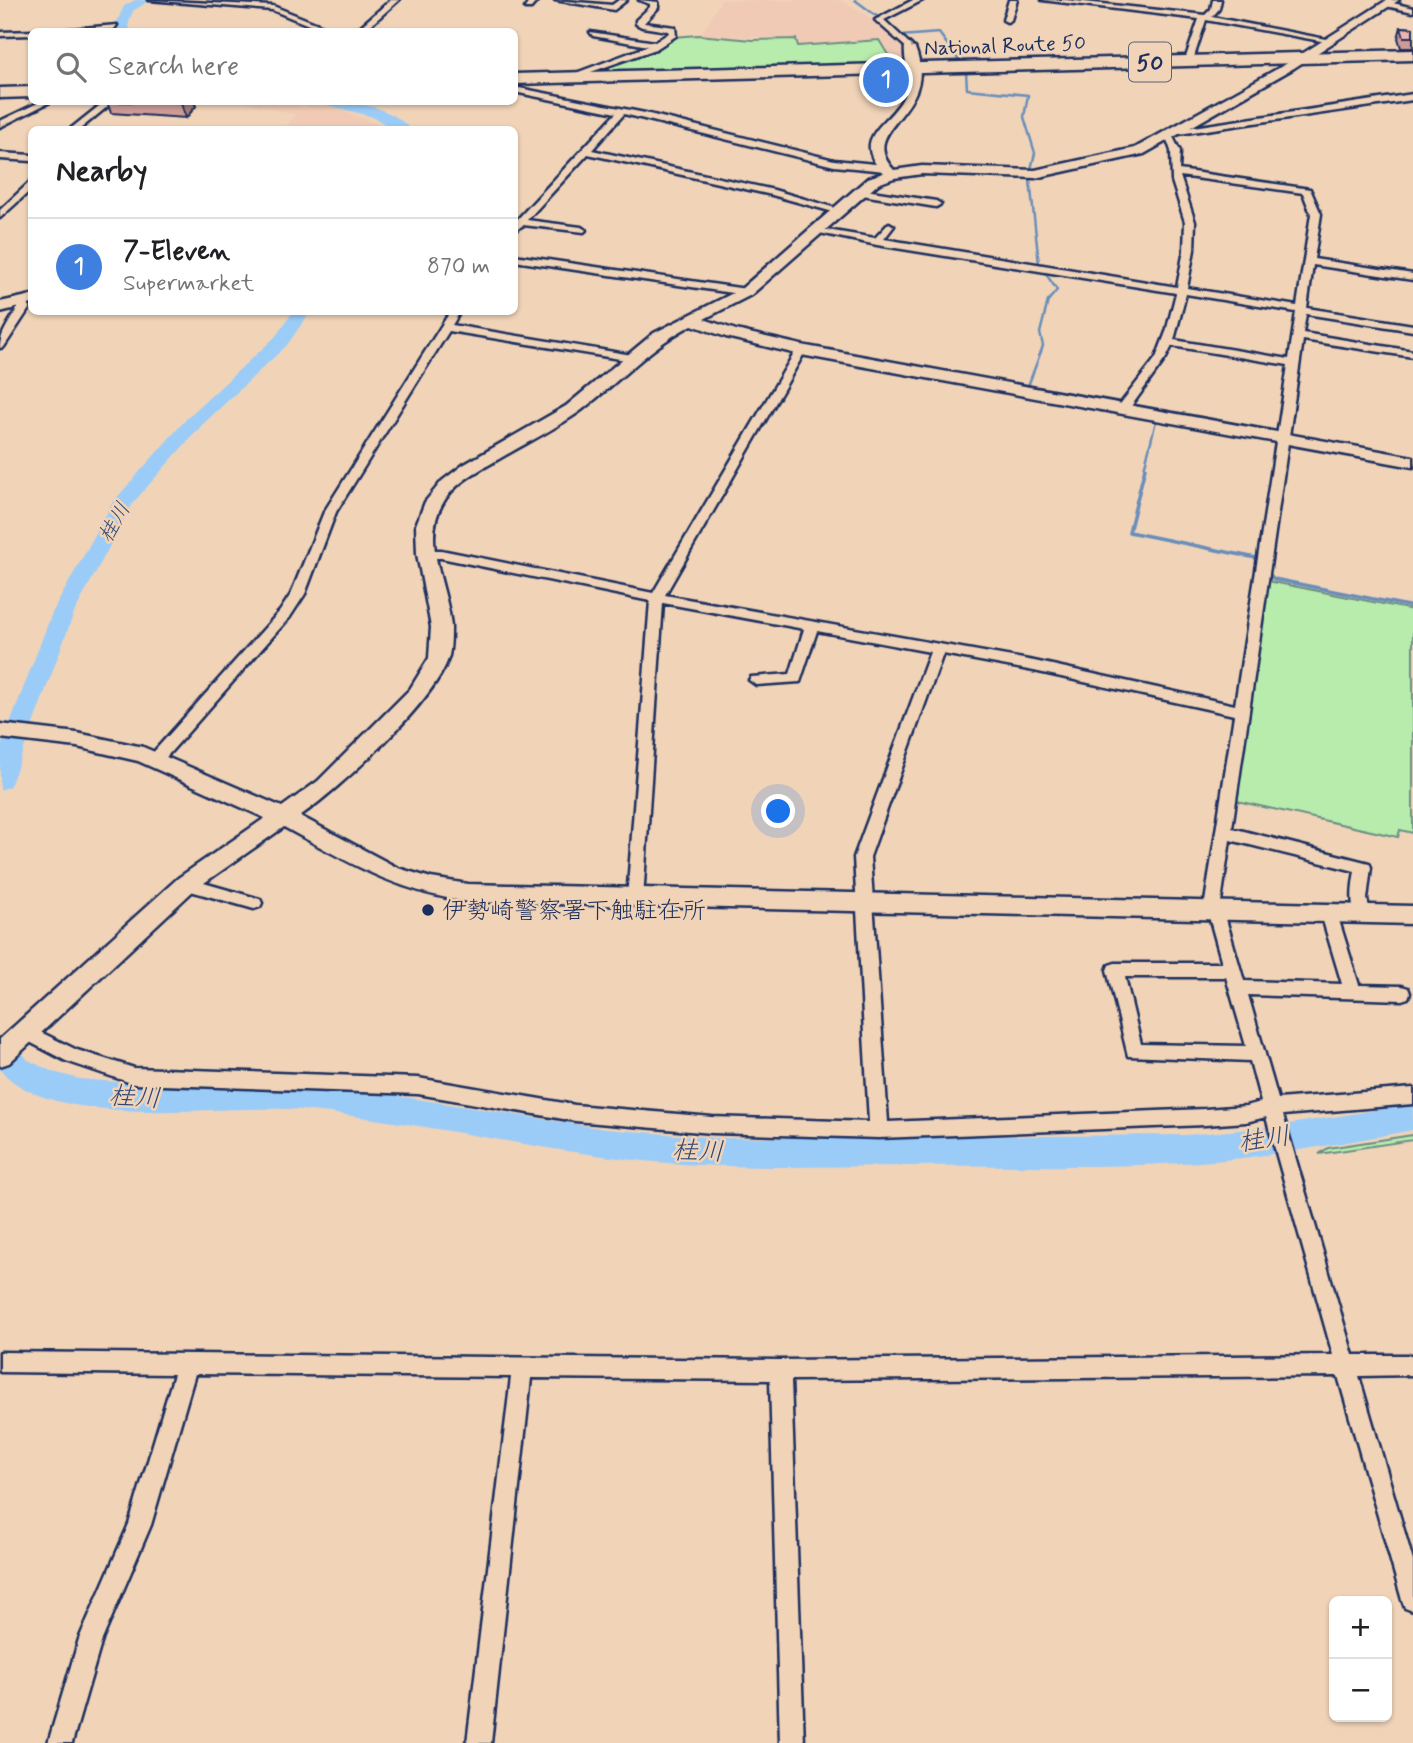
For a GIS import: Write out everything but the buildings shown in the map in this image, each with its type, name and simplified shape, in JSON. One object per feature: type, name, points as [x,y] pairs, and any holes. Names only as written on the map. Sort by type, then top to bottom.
[{"type":"highway","name":"National Route 50","points":[[518,79],[1413,55]]},
{"type":"highway","points":[[0,93],[28,92]]},
{"type":"street","points":[[152,0],[200,1],[273,8],[324,28]]},
{"type":"street","points":[[363,28],[395,0]]},
{"type":"street","points":[[559,0],[614,8]]},
{"type":"street","points":[[606,14],[623,0]]},
{"type":"street","points":[[571,78],[657,45],[673,34],[673,30],[642,25],[639,22],[654,8],[654,2],[643,0]]},
{"type":"street","points":[[888,171],[876,146],[880,133],[910,96],[914,68],[909,48],[878,20],[919,0]]},
{"type":"street","points":[[1007,20],[1013,0]]},
{"type":"street","points":[[1046,0],[1205,18],[1332,41]]},
{"type":"street","points":[[1192,61],[1190,57],[1205,18],[1215,9],[1217,0]]},
{"type":"street","points":[[518,90],[622,111],[822,161],[888,171],[1035,174],[1139,150],[1171,135],[1304,58],[1391,2],[1413,10]]},
{"type":"street","points":[[103,28],[114,27]]},
{"type":"street","points":[[0,34],[28,33]]},
{"type":"street","points":[[593,34],[657,45]]},
{"type":"street","points":[[1171,135],[1413,97]]},
{"type":"street","points":[[0,124],[40,105]]},
{"type":"street","points":[[78,126],[104,105]]},
{"type":"street","points":[[518,225],[622,111]]},
{"type":"street","points":[[1123,410],[1162,356],[1179,291],[1191,224],[1174,172],[1177,150],[1171,135]]},
{"type":"street","points":[[586,151],[761,189],[837,210]]},
{"type":"street","points":[[0,156],[28,158]]},
{"type":"street","points":[[0,1055],[186,884],[326,787],[417,694],[439,658],[440,615],[426,554],[425,525],[448,485],[469,469],[572,409],[659,336],[746,292],[837,210],[888,171]]},
{"type":"street","points":[[1174,172],[1307,191],[1316,214],[1284,439],[1240,711],[1213,898],[1214,913],[1413,1600]]},
{"type":"street","points":[[0,215],[28,187]]},
{"type":"street","points":[[859,192],[936,204]]},
{"type":"street","points":[[897,209],[904,199]]},
{"type":"street","points":[[518,225],[581,230]]},
{"type":"street","points":[[877,242],[889,226]]},
{"type":"street","points":[[815,232],[1413,328]]},
{"type":"street","points":[[518,259],[746,292]]},
{"type":"street","points":[[1310,261],[1413,277]]},
{"type":"street","points":[[0,307],[28,301]]},
{"type":"street","points":[[0,345],[28,301]]},
{"type":"street","points":[[155,760],[285,614],[298,594],[330,512],[453,315]]},
{"type":"street","points":[[692,320],[731,334],[801,350],[1413,462]]},
{"type":"street","points":[[446,327],[632,358]]},
{"type":"street","points":[[1299,336],[1413,354]]},
{"type":"street","points":[[1167,342],[1294,363]]},
{"type":"street","points":[[635,899],[657,598],[801,350]]},
{"type":"street","points":[[426,554],[441,554],[657,598],[1034,666],[1240,711]]},
{"type":"street","points":[[756,680],[795,679],[812,626]]},
{"type":"street","points":[[879,1130],[863,852],[938,649]]},
{"type":"street","points":[[0,731],[39,734],[105,745],[155,760],[282,816],[390,874],[431,887],[492,895],[1214,913],[1413,915]]},
{"type":"street","points":[[1223,832],[1363,867],[1359,899],[1363,915]]},
{"type":"street","points":[[186,884],[254,903]]},
{"type":"street","points":[[1329,914],[1353,991]]},
{"type":"street","points":[[1231,970],[1115,970],[1134,1051],[1256,1054]]},
{"type":"street","points":[[1237,988],[1402,993]]},
{"type":"street","points":[[24,1034],[72,1056],[134,1076],[418,1086],[575,1113],[764,1128],[879,1130],[1205,1117],[1413,1096]]},
{"type":"street","points":[[0,1362],[780,1370],[1413,1365]]},
{"type":"street","points":[[60,1743],[91,1639],[140,1525],[187,1365]]},
{"type":"street","points":[[479,1743],[522,1369]]},
{"type":"street","points":[[780,1370],[792,1743]]},
{"type":"shaded area","points":[[721,0],[841,0],[866,15],[901,45],[909,65],[895,66],[864,40],[798,46],[796,39],[698,35]]},
{"type":"shaded area","points":[[257,105],[333,107],[380,126],[286,126],[295,115]]},
{"type":"green space","points":[[698,35],[752,40],[796,39],[798,46],[879,40],[895,66],[581,74],[673,37]]},
{"type":"green space","points":[[1268,581],[1413,610],[1413,833],[1400,830],[1398,837],[1237,801]]},
{"type":"green space","points":[[1413,1135],[1413,1140],[1319,1154],[1328,1148]]},
{"type":"waterway","name":"桂川","points":[[123,28],[121,26],[128,9],[144,0]]},
{"type":"waterway","points":[[855,0],[878,17]]},
{"type":"waterway","points":[[897,33],[900,36],[939,33],[961,63]]},
{"type":"waterway","points":[[966,72],[967,89],[1028,95],[1024,117],[1035,153],[1031,169]]},
{"type":"waterway","name":"桂川","points":[[338,105],[378,114],[400,126]]},
{"type":"waterway","points":[[1030,180],[1039,264],[1057,290],[1048,301],[1040,333],[1043,346],[1028,386],[1030,389]]},
{"type":"waterway","name":"桂川","points":[[0,781],[63,613],[123,502],[195,421],[281,341],[299,315]]},
{"type":"waterway","points":[[1043,400],[1156,421],[1144,469]]},
{"type":"waterway","points":[[1145,468],[1129,532],[1256,558]]},
{"type":"waterway","points":[[1269,574],[1274,579],[1413,607]]},
{"type":"waterway","name":"桂川","points":[[0,1047],[18,1069],[47,1083],[80,1092],[153,1098],[295,1097],[385,1108],[606,1143],[716,1152],[1048,1152],[1185,1149],[1271,1141],[1413,1117]]},
{"type":"place","name":"7-Eleven","points":[[886,80]]},
{"type":"place","name":"伊勢崎警察署下触駐在所","points":[[428,910]]}]
